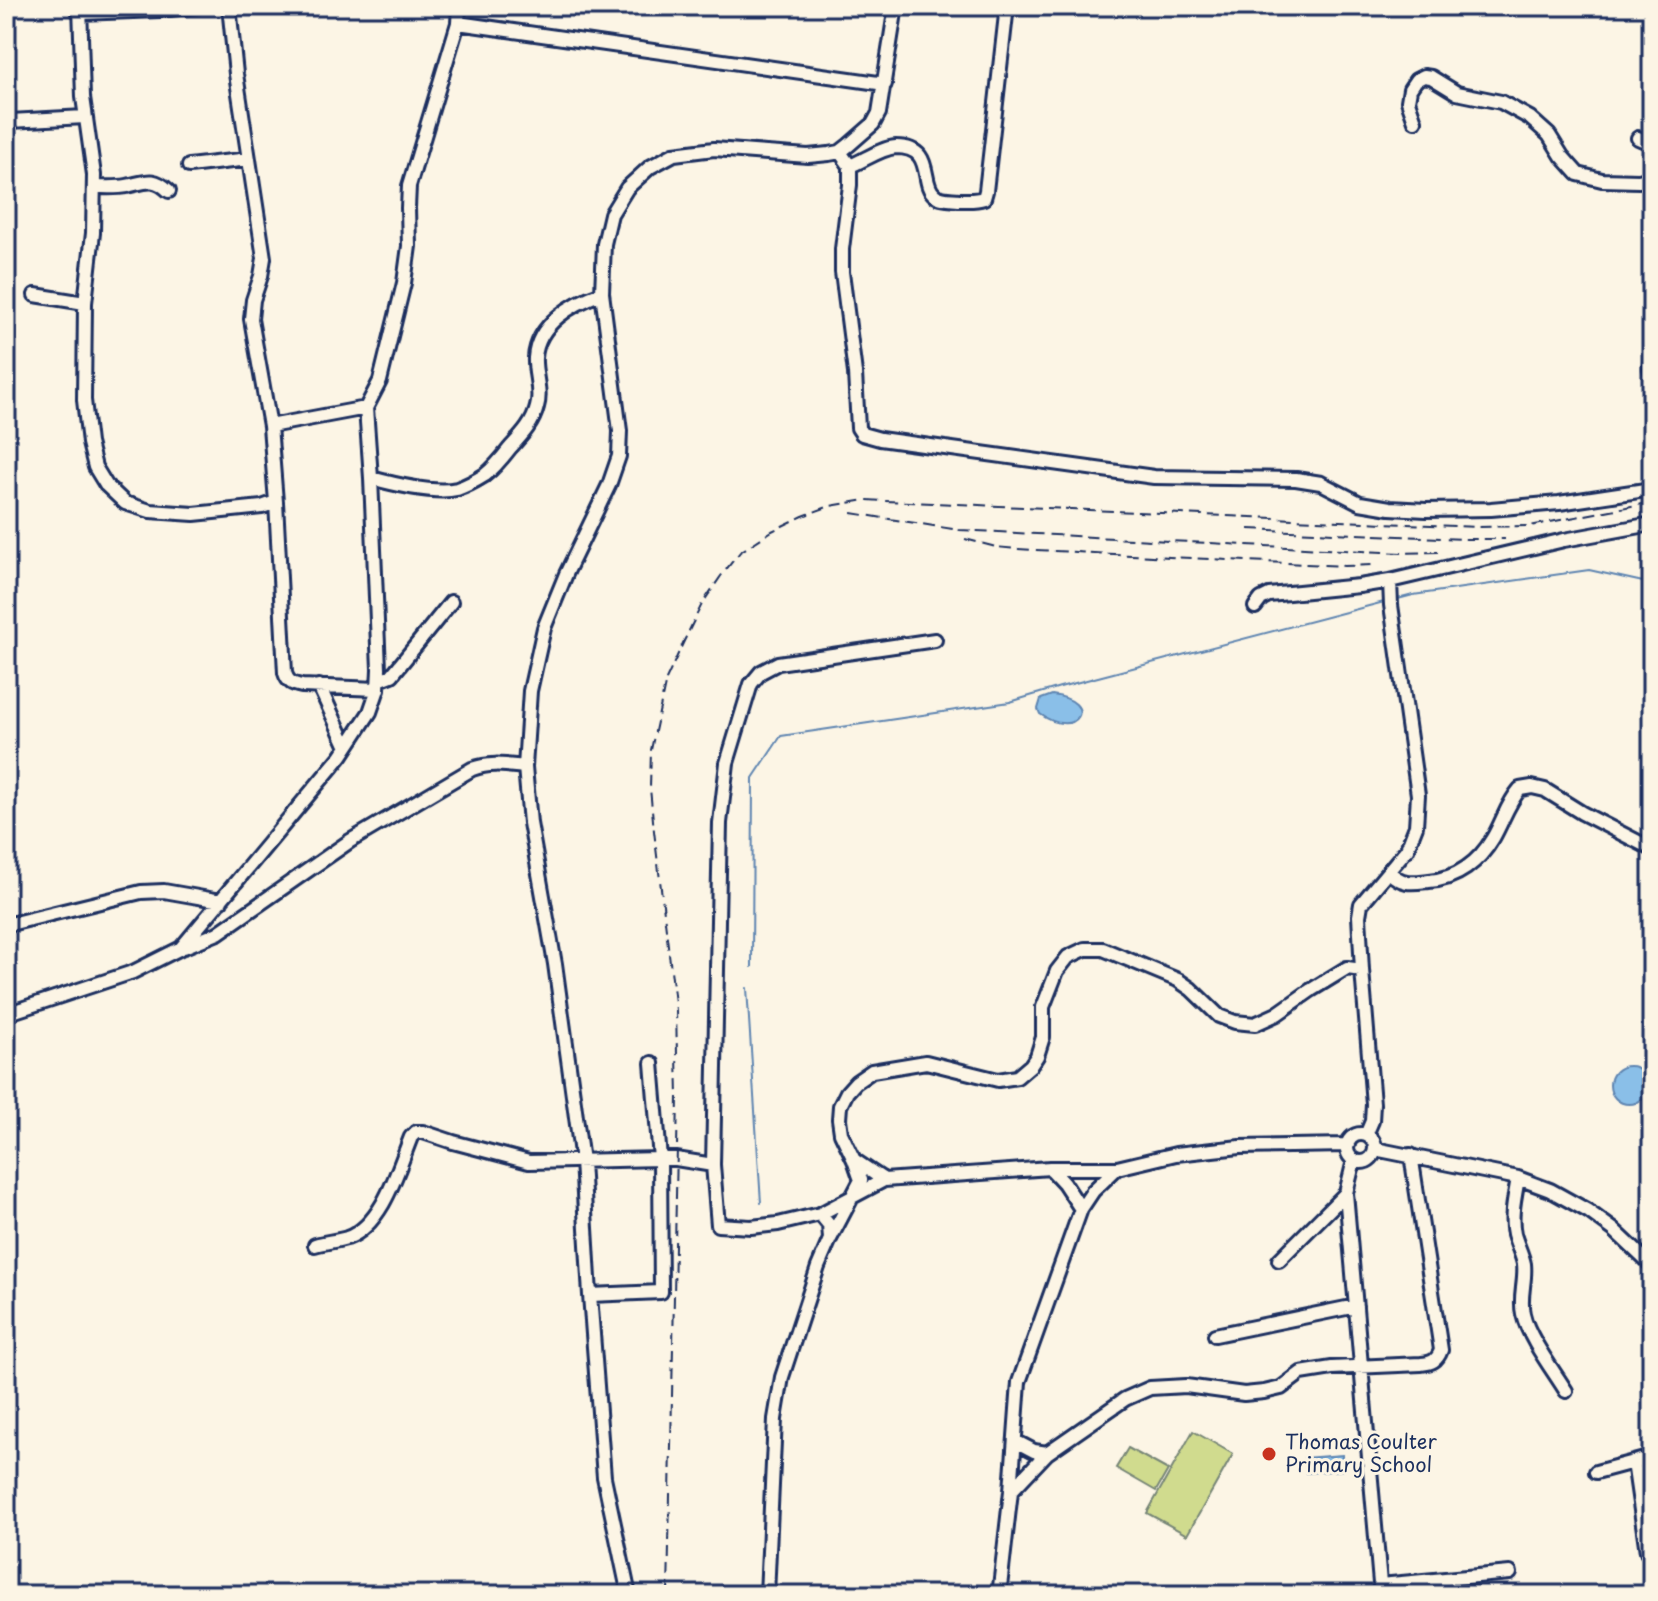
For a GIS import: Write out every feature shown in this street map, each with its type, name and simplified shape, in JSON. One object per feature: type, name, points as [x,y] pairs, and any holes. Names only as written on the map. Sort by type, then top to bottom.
[{"type":"street","points":[[198,6],[161,10],[80,10],[85,117],[94,175],[93,233],[85,303],[84,400],[89,443],[95,467],[106,485],[125,503],[150,511],[194,514],[262,507],[276,502]]},
{"type":"street","points":[[229,6],[236,74],[264,258],[251,319],[270,426],[287,680],[292,684],[319,686],[379,685],[392,675],[451,602]]},
{"type":"street","points":[[181,948],[347,747],[370,712],[379,685],[366,408],[380,381],[404,283],[409,246],[409,186],[458,23],[459,6]]},
{"type":"street","points":[[629,1595],[604,1477],[582,1161],[555,964],[530,823],[525,767],[530,691],[544,628],[609,485],[619,456],[620,431],[602,293],[604,244],[611,214],[627,188],[650,167],[674,154],[714,149],[808,156],[840,152],[873,124],[879,113],[896,6]]},
{"type":"street","points":[[850,166],[882,150],[905,148],[924,161],[934,195],[976,201],[984,198],[1007,6]]},
{"type":"street","points":[[458,23],[885,84]]},
{"type":"street","points":[[1415,121],[1408,101],[1410,89],[1416,80],[1431,77],[1457,93],[1501,102],[1530,118],[1549,135],[1578,174],[1627,181],[1652,177]]},
{"type":"street","points":[[10,121],[85,117]]},
{"type":"street","points":[[1638,138],[1652,144]]},
{"type":"street","points":[[840,152],[850,166],[842,272],[855,373],[858,428],[862,434],[1154,477],[1296,479],[1321,483],[1360,503],[1390,508],[1491,509],[1559,503],[1652,489]]},
{"type":"street","points":[[189,166],[249,159]]},
{"type":"street","points":[[94,187],[125,187],[151,181],[158,182],[169,191]]},
{"type":"street","points":[[371,478],[422,488],[455,489],[486,474],[522,436],[533,419],[539,403],[535,357],[543,333],[582,300],[602,293]]},
{"type":"street","points":[[35,295],[85,303]]},
{"type":"street","points":[[1652,353],[1652,375]]},
{"type":"street","points":[[270,426],[366,408]]},
{"type":"street","points":[[1255,607],[1269,595],[1390,581],[1564,540],[1652,524]]},
{"type":"street","points":[[1366,1135],[1372,1121],[1373,1104],[1359,916],[1361,904],[1407,849],[1416,826],[1418,795],[1390,581]]},
{"type":"street","points":[[935,640],[778,663],[761,672],[751,684],[727,763],[720,823],[713,1165],[718,1225],[751,1227],[820,1214],[884,1180],[1050,1168],[1117,1168],[1176,1154],[1240,1147],[1348,1145]]},
{"type":"street","points":[[319,686],[347,747]]},
{"type":"street","points":[[6,1014],[133,972],[218,933],[350,841],[472,769],[495,764],[525,767]]},
{"type":"street","points":[[1389,872],[1403,882],[1450,878],[1480,856],[1493,837],[1510,800],[1520,789],[1532,787],[1545,790],[1652,849]]},
{"type":"street","points":[[6,925],[141,892],[164,891],[221,901]]},
{"type":"street","points":[[767,1595],[775,1419],[782,1377],[818,1267],[861,1180],[841,1133],[839,1119],[840,1106],[856,1082],[872,1071],[926,1062],[998,1080],[1017,1077],[1037,1056],[1043,1037],[1043,1007],[1057,971],[1068,957],[1085,949],[1103,949],[1178,980],[1219,1016],[1255,1024],[1277,1014],[1347,968],[1362,970]]},
{"type":"street","points":[[590,1295],[661,1292],[660,1159],[652,1063]]},
{"type":"street","points":[[315,1245],[348,1237],[364,1228],[384,1203],[411,1137],[416,1132],[529,1162],[676,1159],[713,1165]]},
{"type":"street","points":[[1366,1135],[1373,1141],[1375,1149],[1368,1161],[1363,1162],[1354,1160],[1349,1154],[1348,1145],[1355,1136],[1366,1135]]},
{"type":"street","points":[[1375,1149],[1518,1178],[1550,1190],[1614,1230],[1652,1266]]},
{"type":"street","points":[[1011,1491],[1047,1453],[1125,1399],[1150,1388],[1186,1386],[1244,1394],[1264,1392],[1281,1388],[1301,1373],[1332,1368],[1431,1363],[1438,1358],[1441,1350],[1411,1155]]},
{"type":"street","points":[[854,1160],[884,1180]]},
{"type":"street","points":[[1354,1160],[1346,1193],[1381,1590],[1510,1573]]},
{"type":"street","points":[[1050,1168],[1081,1209]]},
{"type":"street","points":[[1003,1595],[1000,1587],[1019,1382],[1081,1209],[1093,1191],[1117,1168]]},
{"type":"street","points":[[1518,1178],[1513,1221],[1523,1261],[1523,1315],[1566,1391]]},
{"type":"street","points":[[1279,1260],[1346,1193]]},
{"type":"street","points":[[820,1214],[829,1225],[830,1239]]},
{"type":"street","points":[[1215,1335],[1356,1306]]},
{"type":"street","points":[[1015,1441],[1034,1451],[1047,1453]]},
{"type":"street","points":[[1596,1472],[1652,1457]]},
{"type":"street","points":[[1634,1462],[1647,1552]]},
{"type":"green space","points":[[1193,1431],[1233,1454],[1187,1535],[1147,1513]]},
{"type":"green space","points":[[1128,1448],[1168,1470],[1156,1491],[1116,1468]]},
{"type":"water","points":[[1052,695],[1076,704],[1078,717],[1064,723],[1040,714],[1041,699]]},
{"type":"water","points":[[1629,1066],[1643,1071],[1648,1085],[1643,1099],[1629,1104],[1615,1099],[1610,1085],[1615,1071]]},
{"type":"water","points":[[1342,1455],[1343,1470],[1306,1473],[1304,1458]]},
{"type":"waterway","points":[[1394,600],[1589,570],[1652,584]]},
{"type":"waterway","points":[[752,967],[753,778],[781,736],[1010,702],[1384,602]]},
{"type":"waterway","points":[[747,988],[761,1203]]},
{"type":"railway","points":[[668,1595],[678,1097],[676,1011],[654,831],[650,788],[651,750],[666,680],[702,604],[740,552],[803,516],[830,506],[865,500],[1476,527],[1530,526],[1652,502]]},
{"type":"railway","points":[[852,513],[959,530],[1401,553],[1438,552]]},
{"type":"railway","points":[[1249,529],[1505,539]]},
{"type":"railway","points":[[965,539],[1017,549],[1374,565]]},
{"type":"place","name":"Thomas Coulter Primary School","points":[[1269,1454]]}]
